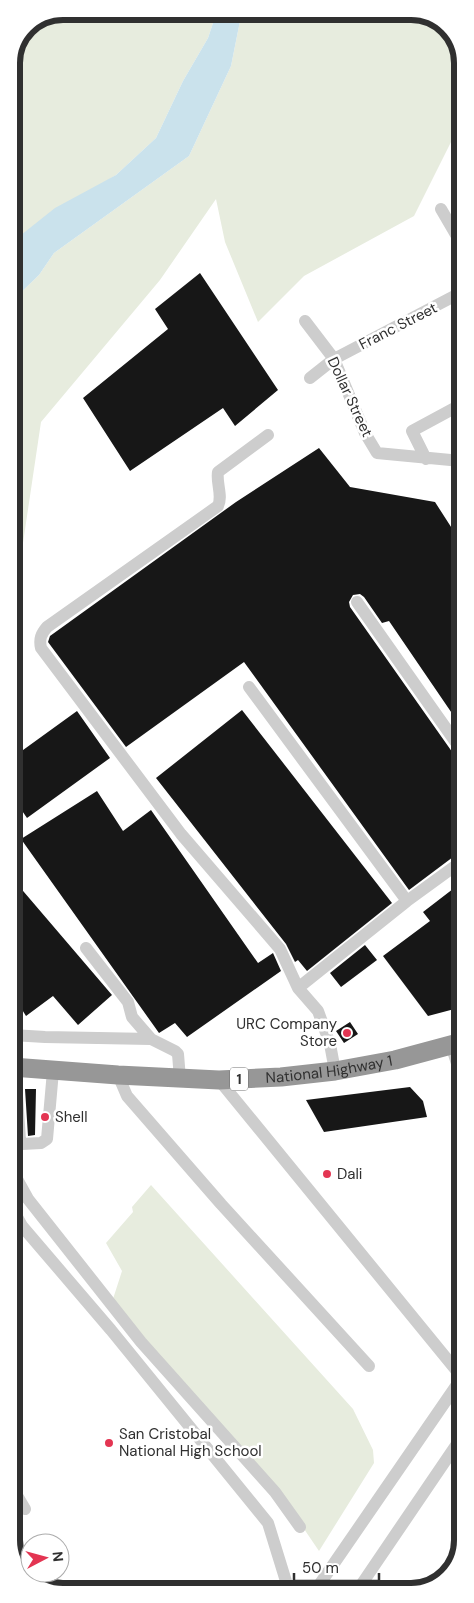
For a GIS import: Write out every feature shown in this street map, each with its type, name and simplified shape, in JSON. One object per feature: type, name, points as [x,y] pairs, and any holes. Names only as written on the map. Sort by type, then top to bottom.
[{"type":"highway","name":"National Highway 1","points":[[20,1068],[219,1080],[335,1070],[395,1060],[454,1045]]},
{"type":"street","points":[[441,209],[454,231]]},
{"type":"street","name":"Franc Street","points":[[310,378],[334,359],[454,296]]},
{"type":"street","name":"Dollar Street","points":[[305,321],[334,359],[365,432],[377,453],[454,461]]},
{"type":"street","points":[[426,459],[412,431],[454,408]]},
{"type":"street","points":[[268,435],[218,472],[217,484],[220,501],[218,506],[47,627],[41,634],[39,642],[41,648],[181,834],[280,949],[298,988],[318,1011],[330,1044],[335,1070]]},
{"type":"street","points":[[357,602],[454,739]]},
{"type":"street","points":[[249,686],[407,901]]},
{"type":"street","points":[[298,988],[407,901],[454,867]]},
{"type":"street","points":[[86,948],[128,1002],[132,1017],[151,1039],[178,1054],[180,1079]]},
{"type":"street","points":[[20,1036],[45,1038],[151,1039]]},
{"type":"street","points":[[20,1140],[22,1144],[42,1143],[47,1140],[52,1071]]},
{"type":"street","points":[[118,1075],[127,1096],[221,1204],[368,1366]]},
{"type":"street","points":[[219,1080],[454,1368]]},
{"type":"street","points":[[20,1184],[28,1199],[141,1342],[275,1492],[300,1527]]},
{"type":"street","points":[[20,1222],[268,1523],[287,1583]]},
{"type":"street","points":[[321,1583],[454,1389]]},
{"type":"street","points":[[362,1583],[454,1448]]},
{"type":"street","points":[[20,1501],[25,1509]]},
{"type":"shaded area","points":[[63,20],[214,20],[208,38],[183,81],[156,138],[116,175],[20,237],[20,63],[23,47],[27,39],[39,27],[47,23]]},
{"type":"shaded area","points":[[240,20],[422,21],[439,31],[451,47],[454,63],[454,136],[414,216],[304,276],[258,322],[225,242],[216,199],[160,280],[41,422],[20,563],[20,293],[39,275],[54,253],[189,156],[231,66]]},
{"type":"shaded area","points":[[151,1185],[353,1409],[373,1450],[374,1463],[319,1551],[279,1492],[112,1302],[122,1271],[106,1243],[133,1212],[132,1207]]},
{"type":"water","points":[[214,20],[240,20],[231,66],[189,156],[54,253],[39,275],[20,293],[20,236],[55,208],[116,175],[156,138],[183,81],[208,38]]},
{"type":"building","points":[[200,273],[278,390],[235,426],[223,408],[130,471],[83,398],[168,329],[155,309]]},
{"type":"building","points":[[319,448],[350,487],[435,502],[454,532],[454,716],[389,621],[382,623],[360,594],[353,595],[349,602],[350,607],[454,755],[454,856],[409,890],[244,662],[126,747],[48,642],[50,636],[236,502]]},
{"type":"building","points":[[242,710],[392,903],[307,971],[298,960],[295,962],[286,944],[156,778]]},
{"type":"building","points":[[77,711],[110,758],[27,818],[20,808],[20,752]]},
{"type":"building","points":[[97,791],[123,831],[151,810],[258,963],[273,953],[281,971],[187,1037],[175,1023],[159,1033],[21,839]]},
{"type":"building","points":[[20,887],[112,995],[78,1025],[53,996],[26,1016],[21,1008]]},
{"type":"building","points":[[454,888],[454,1009],[428,1016],[383,956],[430,921],[423,912]]},
{"type":"building","points":[[365,945],[377,960],[341,987],[330,973]]},
{"type":"building","name":"URC Company Store","points":[[350,1022],[358,1034],[344,1043],[336,1031]]},
{"type":"building","points":[[410,1087],[423,1101],[427,1117],[324,1132],[306,1100]]},
{"type":"building","points":[[25,1089],[36,1089],[35,1135],[28,1136]]},
{"type":"place","name":"URC Company Store","points":[[347,1033]]},
{"type":"place","name":"Shell","points":[[45,1117]]},
{"type":"place","name":"Dali","points":[[327,1174]]},
{"type":"place","name":"San Cristobal National High School","points":[[109,1443]]}]
